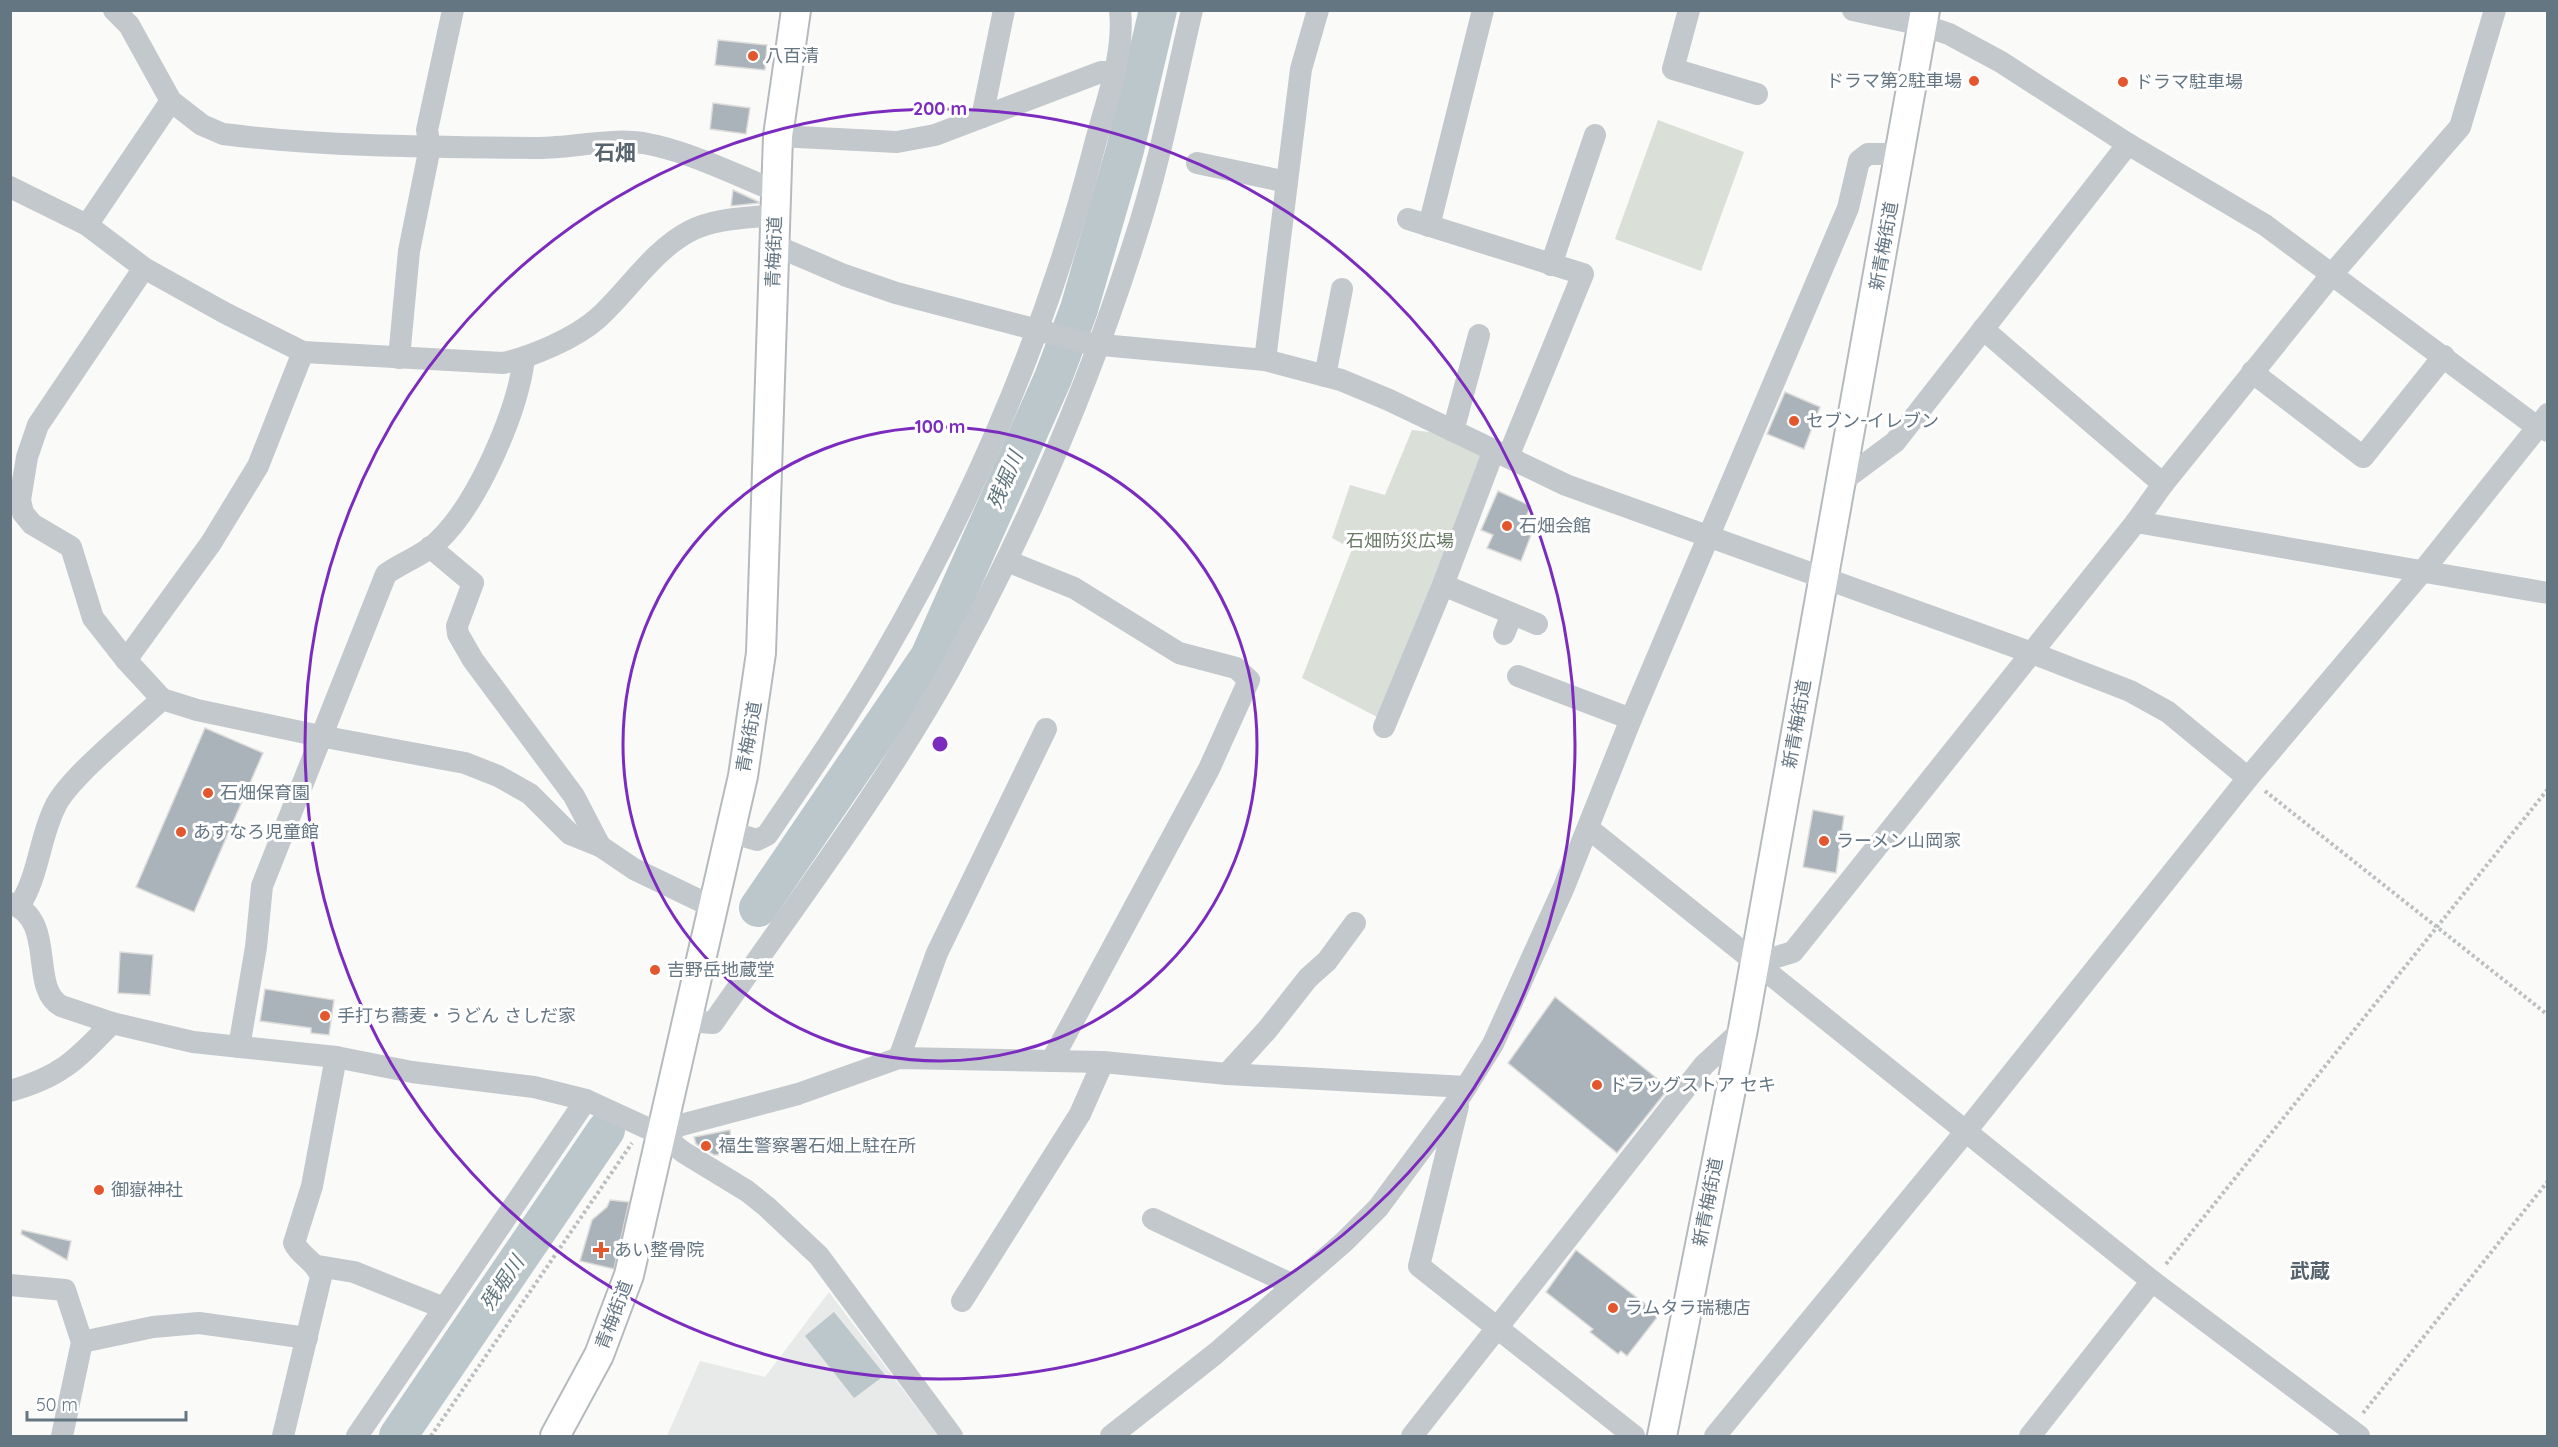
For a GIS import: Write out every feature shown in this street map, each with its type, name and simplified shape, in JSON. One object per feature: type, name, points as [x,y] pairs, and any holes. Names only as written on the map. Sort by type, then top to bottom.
[{"type":"main road","name":"青梅街道","points":[[555,1437],[591,1372],[622,1297],[652,1131],[688,1021],[753,721],[761,653],[778,136],[796,10]]},
{"type":"main road","name":"新青梅街道","points":[[1662,1437],[1743,1029],[1924,18]]},
{"type":"street","points":[[114,10],[129,25],[171,101],[202,124],[223,134],[430,147],[541,148],[612,142],[640,143],[678,152],[776,203]]},
{"type":"street","points":[[399,358],[409,251],[430,147],[427,129],[453,10]]},
{"type":"street","points":[[982,117],[1004,10]]},
{"type":"street","points":[[730,832],[757,840],[767,835],[828,746],[881,661],[929,574],[975,478],[1039,331],[1066,247],[1121,48],[1120,10]]},
{"type":"street","points":[[688,1021],[713,1023],[760,956],[918,723],[949,671],[1007,561],[1049,472],[1094,344],[1135,240],[1192,10]]},
{"type":"street","points":[[1265,360],[1301,69],[1318,10]]},
{"type":"street","points":[[1384,727],[1443,585],[1583,274],[1419,222],[1483,10]]},
{"type":"street","points":[[1689,10],[1673,69],[1756,94]]},
{"type":"street","points":[[1715,1437],[1966,1131],[2248,778],[2544,424],[2444,356],[2265,225],[2128,144],[2001,62],[1924,18],[1853,10]]},
{"type":"street","points":[[1755,964],[1793,952],[2332,273],[2460,127],[2495,10]]},
{"type":"street","points":[[778,136],[897,142],[935,135],[1101,72],[1114,72]]},
{"type":"street","points":[[87,225],[171,101]]},
{"type":"street","points":[[1551,265],[1595,135]]},
{"type":"street","points":[[1841,482],[1895,442],[2128,144]]},
{"type":"street","points":[[1111,1437],[1215,1353],[1344,1242],[1378,1208],[1462,1094],[1493,1044],[1529,968],[1631,719],[1848,208],[1859,161],[1868,154],[1900,154]]},
{"type":"street","points":[[1197,163],[1287,182]]},
{"type":"street","points":[[10,187],[87,225],[144,268],[225,314],[303,352],[503,363],[524,359],[596,320],[668,247],[692,229],[738,219],[776,203]]},
{"type":"street","points":[[774,244],[869,285],[1039,331],[1094,344],[1265,360],[1325,376],[1389,400],[1566,485],[2032,653],[2130,691],[2168,712],[2248,778]]},
{"type":"street","points":[[144,268],[38,425],[27,457],[20,500],[23,513],[32,524],[71,547],[93,618],[126,660],[162,699],[197,710],[476,767],[498,776],[530,794],[570,834],[600,846],[634,869],[713,907]]},
{"type":"street","points":[[1325,376],[1342,289]]},
{"type":"street","points":[[1983,329],[2163,484]]},
{"type":"street","points":[[1454,431],[1479,335]]},
{"type":"street","points":[[126,660],[211,543],[258,466],[303,352]]},
{"type":"street","points":[[2252,372],[2363,457],[2444,356]]},
{"type":"street","points":[[239,1047],[256,947],[262,886],[386,574],[429,547],[452,526],[484,475],[507,421],[521,380],[524,359]]},
{"type":"street","points":[[2136,522],[2547,593]]},
{"type":"street","points":[[429,547],[473,583],[457,626],[458,634],[473,660],[574,796],[600,846]]},
{"type":"street","points":[[1007,561],[1074,588],[1179,653],[1236,668],[1249,680],[1209,769],[1052,1060]]},
{"type":"street","points":[[1443,585],[1508,624],[1537,624]]},
{"type":"street","points":[[1518,676],[1631,719]]},
{"type":"street","points":[[162,699],[75,782],[55,805],[32,885],[15,905],[29,913],[35,926],[44,959],[48,989],[55,1002],[112,1023],[193,1042],[336,1056],[412,1072],[534,1087],[586,1100],[652,1131],[747,1191],[819,1256],[952,1437]]},
{"type":"street","points":[[899,1058],[937,953],[1046,729]]},
{"type":"street","points":[[1588,828],[2152,1281],[2354,1433]]},
{"type":"street","points":[[1227,1074],[1268,1030],[1308,978],[1327,961],[1355,923]]},
{"type":"street","points":[[10,1091],[50,1078],[87,1049],[112,1023]]},
{"type":"street","points":[[1412,1437],[1704,1065],[1743,1029]]},
{"type":"street","points":[[336,1056],[312,1186],[294,1243],[297,1251],[318,1266],[354,1272],[444,1308]]},
{"type":"street","points":[[652,1131],[798,1094],[899,1058],[1103,1062],[1462,1094]]},
{"type":"street","points":[[962,1301],[1080,1114],[1103,1062]]},
{"type":"street","points":[[1462,1094],[1419,1266],[1634,1437]]},
{"type":"street","points":[[357,1437],[586,1100]]},
{"type":"street","points":[[1153,1219],[1293,1286]]},
{"type":"street","points":[[283,1437],[321,1277],[318,1266]]},
{"type":"street","points":[[2030,1437],[2152,1281]]},
{"type":"street","points":[[10,1284],[65,1290],[82,1342],[62,1437]]},
{"type":"street","points":[[82,1342],[153,1327],[199,1323],[307,1338]]},
{"type":"path","points":[[2248,778],[2547,1015]]},
{"type":"path","points":[[2152,1281],[2547,789]]},
{"type":"path","points":[[431,1437],[597,1190],[652,1131]]},
{"type":"path","points":[[2354,1433],[2547,1181]]},
{"type":"shaded area","points":[[829,1292],[938,1436],[667,1436],[700,1361],[765,1377]]},
{"type":"shaded area","points":[[834,1312],[885,1375],[854,1398],[805,1336]]},
{"type":"green space","points":[[1658,120],[1744,152],[1701,271],[1615,239]]},
{"type":"green space","name":"石畑防災広場","points":[[1412,430],[1447,434],[1487,454],[1381,719],[1302,678],[1352,549],[1332,538],[1350,485],[1385,495]]},
{"type":"building","points":[[718,40],[767,45],[765,70],[715,65]]},
{"type":"building","points":[[713,103],[750,108],[746,134],[710,129]]},
{"type":"building","points":[[733,190],[759,202],[759,203],[731,206]]},
{"type":"building","points":[[1785,392],[1820,407],[1804,449],[1767,434]]},
{"type":"building","points":[[1498,491],[1531,506],[1522,525],[1533,530],[1521,561],[1487,548],[1493,535],[1481,530]]},
{"type":"building","points":[[205,728],[263,753],[194,912],[136,887]]},
{"type":"building","points":[[1813,810],[1844,816],[1836,873],[1803,867]]},
{"type":"building","points":[[120,952],[153,955],[150,995],[118,993]]},
{"type":"building","points":[[265,989],[334,1000],[329,1035],[311,1033],[311,1028],[260,1021]]},
{"type":"building","points":[[1555,997],[1669,1088],[1617,1153],[1508,1063]]},
{"type":"building","points":[[730,1130],[732,1154],[714,1155],[696,1144],[694,1137]]},
{"type":"building","points":[[610,1200],[629,1202],[614,1269],[580,1261],[592,1220],[607,1207]]},
{"type":"building","points":[[22,1230],[71,1241],[67,1260],[21,1234]]},
{"type":"building","points":[[1576,1250],[1659,1315],[1627,1356],[1621,1351],[1618,1354],[1590,1332],[1593,1329],[1546,1292]]},
{"type":"waterway","name":"残堀川","points":[[758,908],[929,657],[1053,378],[1079,309],[1125,150],[1158,10]]},
{"type":"waterway","name":"残堀川","points":[[398,1436],[606,1130]]},
{"type":"place","name":"八百清","points":[[753,56]]},
{"type":"place","name":"ドラマ第2駐車場","points":[[1974,81]]},
{"type":"place","name":"ドラマ駐車場","points":[[2123,82]]},
{"type":"place","name":"セブン-イレブン","points":[[1794,421]]},
{"type":"place","name":"石畑会館","points":[[1507,526]]},
{"type":"place","name":"石畑保育園","points":[[208,793]]},
{"type":"place","name":"あすなろ児童館","points":[[181,832]]},
{"type":"place","name":"ラーメン山岡家","points":[[1824,841]]},
{"type":"place","name":"吉野岳地蔵堂","points":[[655,970]]},
{"type":"place","name":"手打ち蕎麦・うどん さしだ家","points":[[325,1016]]},
{"type":"place","name":"ドラッグストア セキ","points":[[1597,1085]]},
{"type":"place","name":"福生警察署石畑上駐在所","points":[[706,1146]]},
{"type":"place","name":"御嶽神社","points":[[99,1190]]},
{"type":"place","name":"あい整骨院","points":[[601,1250]]},
{"type":"place","name":"ラムタラ瑞穂店","points":[[1613,1308]]},
{"type":"district","name":"石畑","points":[[615,153]]},
{"type":"district","name":"武蔵","points":[[2310,1271]]}]
